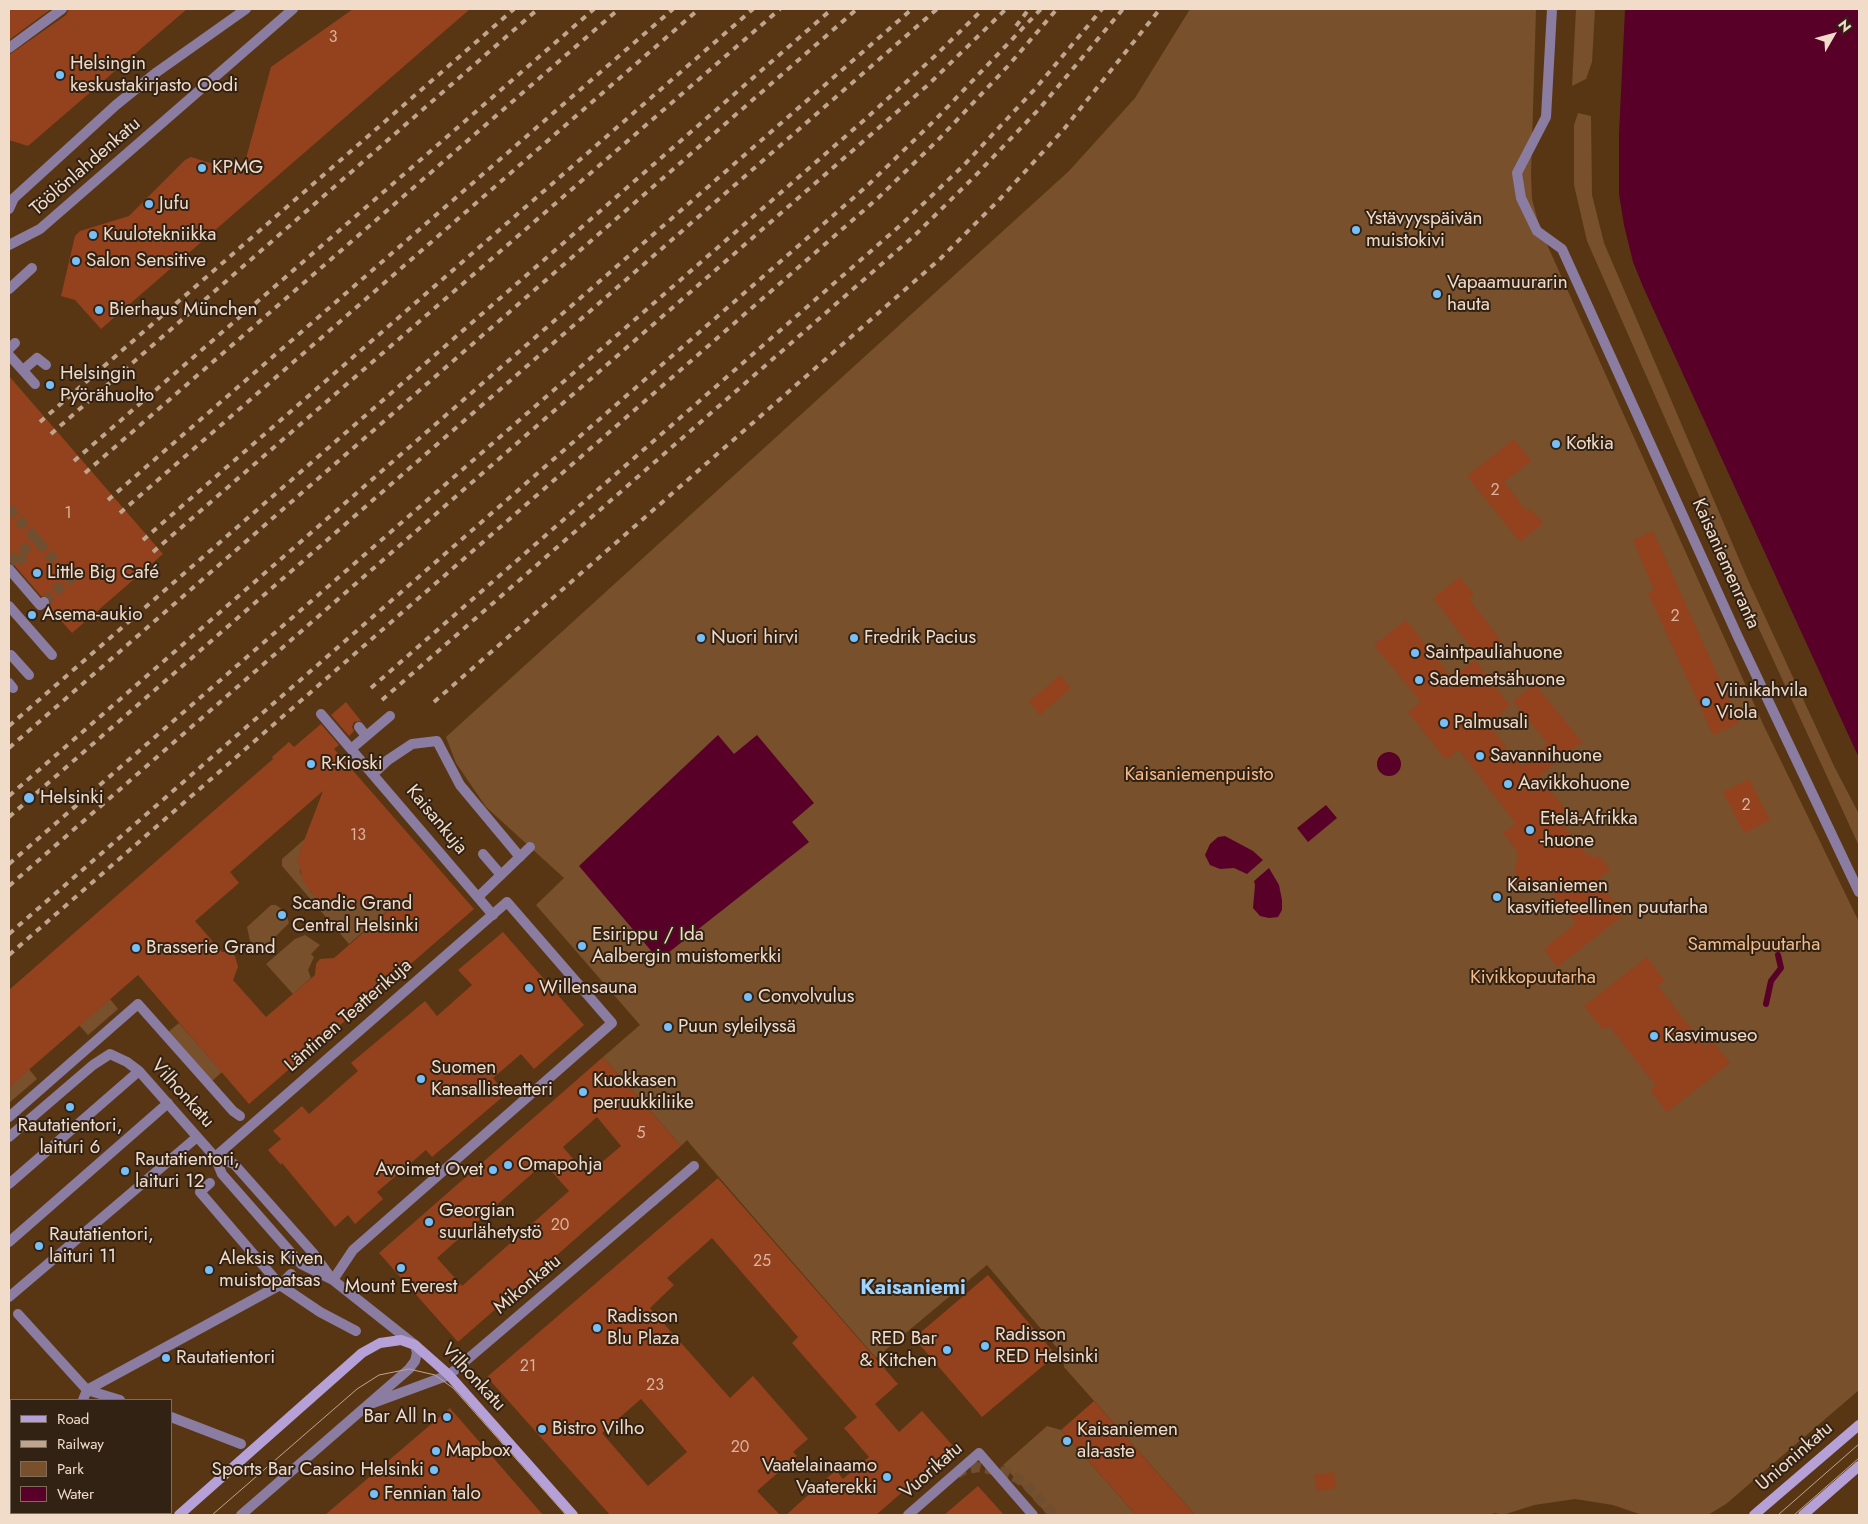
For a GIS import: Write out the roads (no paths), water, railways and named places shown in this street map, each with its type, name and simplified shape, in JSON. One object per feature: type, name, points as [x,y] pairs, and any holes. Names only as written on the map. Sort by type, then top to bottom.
[{"type":"main road","points":[[179,1515],[362,1354],[380,1343],[390,1341],[401,1340],[415,1344]]},
{"type":"main road","name":"Vilhonkatu","points":[[415,1344],[449,1376],[573,1515]]},
{"type":"main road","name":"Unioninkatu","points":[[1754,1515],[1859,1424]]},
{"type":"main road","points":[[1803,1515],[1859,1466]]},
{"type":"street","points":[[9,48],[62,9]]},
{"type":"street","name":"Töölönlahdenkatu","points":[[9,209],[14,198],[116,105],[157,72],[246,9]]},
{"type":"street","name":"Töölönlahdenkatu","points":[[9,245],[40,229],[293,9]]},
{"type":"street","name":"Kaisaniemenranta","points":[[1552,9],[1546,117],[1517,173],[1521,198],[1537,231],[1562,248],[1738,637],[1859,892]]},
{"type":"street","points":[[9,289],[32,268]]},
{"type":"street","points":[[9,355],[35,384]]},
{"type":"street","points":[[22,370],[38,358],[46,365]]},
{"type":"street","points":[[9,565],[40,605],[44,602]]},
{"type":"street","points":[[9,606],[52,655]]},
{"type":"street","points":[[12,655],[28,675]]},
{"type":"street","name":"Kaisankuja","points":[[321,714],[493,915]]},
{"type":"street","points":[[351,749],[390,716]]},
{"type":"street","points":[[359,727],[366,736]]},
{"type":"street","points":[[373,774],[388,760],[412,744],[438,740],[460,785],[520,857]]},
{"type":"street","points":[[478,896],[530,848]]},
{"type":"street","points":[[483,854],[501,875]]},
{"type":"street","name":"Läntinen Teatterikuja","points":[[215,1157],[507,902],[612,1023],[353,1250],[333,1280]]},
{"type":"street","points":[[9,1117],[66,1062],[138,1004],[158,1023],[240,1116]]},
{"type":"street","name":"Vilhonkatu","points":[[9,1137],[93,1065],[110,1054],[139,1070],[215,1157],[222,1174],[301,1264],[333,1280],[415,1344]]},
{"type":"street","points":[[9,1184],[139,1070]]},
{"type":"street","points":[[9,1242],[168,1103]]},
{"type":"street","points":[[9,1297],[196,1137]]},
{"type":"street","name":"Vilhonkatu","points":[[215,1157],[234,1164],[313,1253],[333,1280]]},
{"type":"street","name":"Mikonkatu","points":[[369,1404],[449,1376],[694,1166]]},
{"type":"street","points":[[210,1183],[200,1192],[280,1285],[320,1312],[356,1331]]},
{"type":"street","points":[[83,1399],[87,1390],[280,1285],[291,1274]]},
{"type":"street","points":[[18,1314],[87,1390],[117,1399]]},
{"type":"street","name":"Mikonkatu","points":[[241,1515],[369,1404],[415,1361],[417,1353],[415,1344]]},
{"type":"street","points":[[172,1417],[241,1444]]},
{"type":"street","name":"Vuorikatu","points":[[908,1515],[979,1453],[1033,1515]]},
{"type":"water","points":[[1625,9],[1859,9],[1859,758],[1633,262],[1619,194],[1619,133]]},
{"type":"water","points":[[718,735],[734,754],[757,735],[814,803],[792,822],[809,842],[659,960],[579,866]]},
{"type":"water","points":[[1389,752],[1394,753],[1400,759],[1400,769],[1394,775],[1389,776],[1384,775],[1378,769],[1377,764],[1378,759],[1384,753]]},
{"type":"water","points":[[1326,805],[1337,818],[1308,842],[1297,828]]},
{"type":"water","points":[[1225,836],[1253,851],[1263,860],[1247,874],[1234,868],[1220,869],[1210,865],[1205,855],[1210,844],[1218,837]]},
{"type":"water","points":[[1269,868],[1279,885],[1282,910],[1278,917],[1269,918],[1260,916],[1253,908],[1254,881]]},
{"type":"waterway","points":[[1766,1004],[1771,981],[1781,968],[1778,955]]},
{"type":"tunnel","points":[[9,508],[70,579]]},
{"type":"tunnel","points":[[10,562],[40,536]]},
{"type":"tunnel","points":[[18,555],[27,565]]},
{"type":"tunnel","points":[[44,602],[74,575]]},
{"type":"tunnel","points":[[957,1474],[963,1470],[978,1467],[1009,1473],[1026,1484],[1054,1515]]},
{"type":"tram line","points":[[212,1515],[357,1389],[379,1375],[409,1369],[435,1375],[453,1388],[566,1515]]},
{"type":"tram line","points":[[1778,1515],[1859,1444]]},
{"type":"tram line","points":[[1794,1515],[1859,1458]]},
{"type":"railway","points":[[40,422],[514,9]]},
{"type":"railway","points":[[51,434],[538,9]]},
{"type":"railway","points":[[74,461],[594,9]]},
{"type":"railway","points":[[85,473],[619,9]]},
{"type":"railway","points":[[108,500],[673,9]]},
{"type":"railway","points":[[120,513],[699,9]]},
{"type":"railway","points":[[143,540],[753,9]]},
{"type":"railway","points":[[153,552],[780,9]]},
{"type":"railway","points":[[9,726],[832,9]]},
{"type":"railway","points":[[9,748],[857,9]]},
{"type":"railway","points":[[9,796],[912,9]]},
{"type":"railway","points":[[9,817],[937,9]]},
{"type":"railway","points":[[9,864],[862,122],[935,56],[983,9]]},
{"type":"railway","points":[[9,886],[929,84],[1006,9]]},
{"type":"railway","points":[[1016,26],[1029,9]]},
{"type":"railway","points":[[9,934],[867,186],[937,118],[1041,9]]},
{"type":"railway","points":[[9,955],[878,198],[938,140],[1008,66],[1057,9]]},
{"type":"railway","points":[[371,688],[903,223],[964,165],[1035,89],[1102,9]]},
{"type":"railway","points":[[382,700],[915,235],[1040,108],[1123,9]]},
{"type":"railway","points":[[434,702],[940,259],[999,200],[1064,129],[1160,9]]},
{"type":"place","name":"Helsingin keskustakirjasto Oodi","points":[[60,75]]},
{"type":"place","name":"KPMG","points":[[202,168]]},
{"type":"place","name":"Jufu","points":[[149,204]]},
{"type":"place","name":"Ystävyyspäivän muistokivi","points":[[1356,230]]},
{"type":"place","name":"Kuulotekniikka","points":[[93,235]]},
{"type":"place","name":"Salon Sensitive","points":[[76,261]]},
{"type":"place","name":"Vapaamuurarin hauta","points":[[1437,294]]},
{"type":"place","name":"Bierhaus München","points":[[99,310]]},
{"type":"place","name":"Helsingin Pyörähuolto","points":[[50,385]]},
{"type":"place","name":"Kotkia","points":[[1556,444]]},
{"type":"place","name":"Little Big Café","points":[[37,573]]},
{"type":"place","name":"Asema-aukio","points":[[32,615]]},
{"type":"place","name":"Nuori hirvi","points":[[701,638]]},
{"type":"place","name":"Fredrik Pacius","points":[[854,638]]},
{"type":"place","name":"Saintpauliahuone","points":[[1415,653]]},
{"type":"place","name":"Sademetsähuone","points":[[1419,680]]},
{"type":"place","name":"Viinikahvila Viola","points":[[1706,702]]},
{"type":"place","name":"Palmusali","points":[[1444,723]]},
{"type":"place","name":"Savannihuone","points":[[1480,756]]},
{"type":"place","name":"R-Kioski","points":[[311,764]]},
{"type":"place","name":"Aavikkohuone","points":[[1508,784]]},
{"type":"place","name":"Helsinki","points":[[29,798]]},
{"type":"place","name":"Etelä-Afrikka -huone","points":[[1530,830]]},
{"type":"place","name":"Kaisaniemen kasvitieteellinen puutarha","points":[[1497,897]]},
{"type":"place","name":"Scandic Grand Central Helsinki","points":[[282,915]]},
{"type":"place","name":"Esirippu / Ida Aalbergin muistomerkki","points":[[582,946]]},
{"type":"place","name":"Brasserie Grand","points":[[136,948]]},
{"type":"place","name":"Willensauna","points":[[529,988]]},
{"type":"place","name":"Convolvulus","points":[[748,997]]},
{"type":"place","name":"Puun syleilyssä","points":[[668,1027]]},
{"type":"place","name":"Kasvimuseo","points":[[1654,1036]]},
{"type":"place","name":"Suomen Kansallisteatteri","points":[[421,1079]]},
{"type":"place","name":"Kuokkasen peruukkiliike","points":[[583,1092]]},
{"type":"place","name":"Rautatientori, laituri 6","points":[[70,1107]]},
{"type":"place","name":"Omapohja","points":[[508,1165]]},
{"type":"place","name":"Avoimet Ovet","points":[[493,1170]]},
{"type":"place","name":"Rautatientori, laituri 12","points":[[125,1171]]},
{"type":"place","name":"Georgian suurlähetystö","points":[[429,1222]]},
{"type":"place","name":"Rautatientori, laituri 11","points":[[39,1246]]},
{"type":"place","name":"Mount Everest","points":[[401,1268]]},
{"type":"place","name":"Aleksis Kiven muistopatsas","points":[[209,1270]]},
{"type":"place","name":"Radisson Blu Plaza","points":[[597,1328]]},
{"type":"place","name":"Radisson RED Helsinki","points":[[985,1346]]},
{"type":"place","name":"RED Bar & Kitchen","points":[[947,1350]]},
{"type":"place","name":"Rautatientori","points":[[166,1358]]},
{"type":"place","name":"Bar All In","points":[[447,1417]]},
{"type":"place","name":"Bistro Vilho","points":[[542,1429]]},
{"type":"place","name":"Kaisaniemen ala-aste","points":[[1067,1441]]},
{"type":"place","name":"Mapbox","points":[[436,1451]]},
{"type":"place","name":"Sports Bar Casino Helsinki","points":[[434,1470]]},
{"type":"place","name":"Vaatelainaamo Vaaterekki","points":[[887,1477]]},
{"type":"place","name":"Fennian talo","points":[[374,1494]]},
{"type":"district","name":"Kaisaniemi","points":[[913,1289]]},
{"type":"park label","name":"Kaisaniemenpuisto","points":[[1199,775]]},
{"type":"park label","name":"Sammalpuutarha","points":[[1754,945]]},
{"type":"park label","name":"Kivikkopuutarha","points":[[1533,978]]}]
